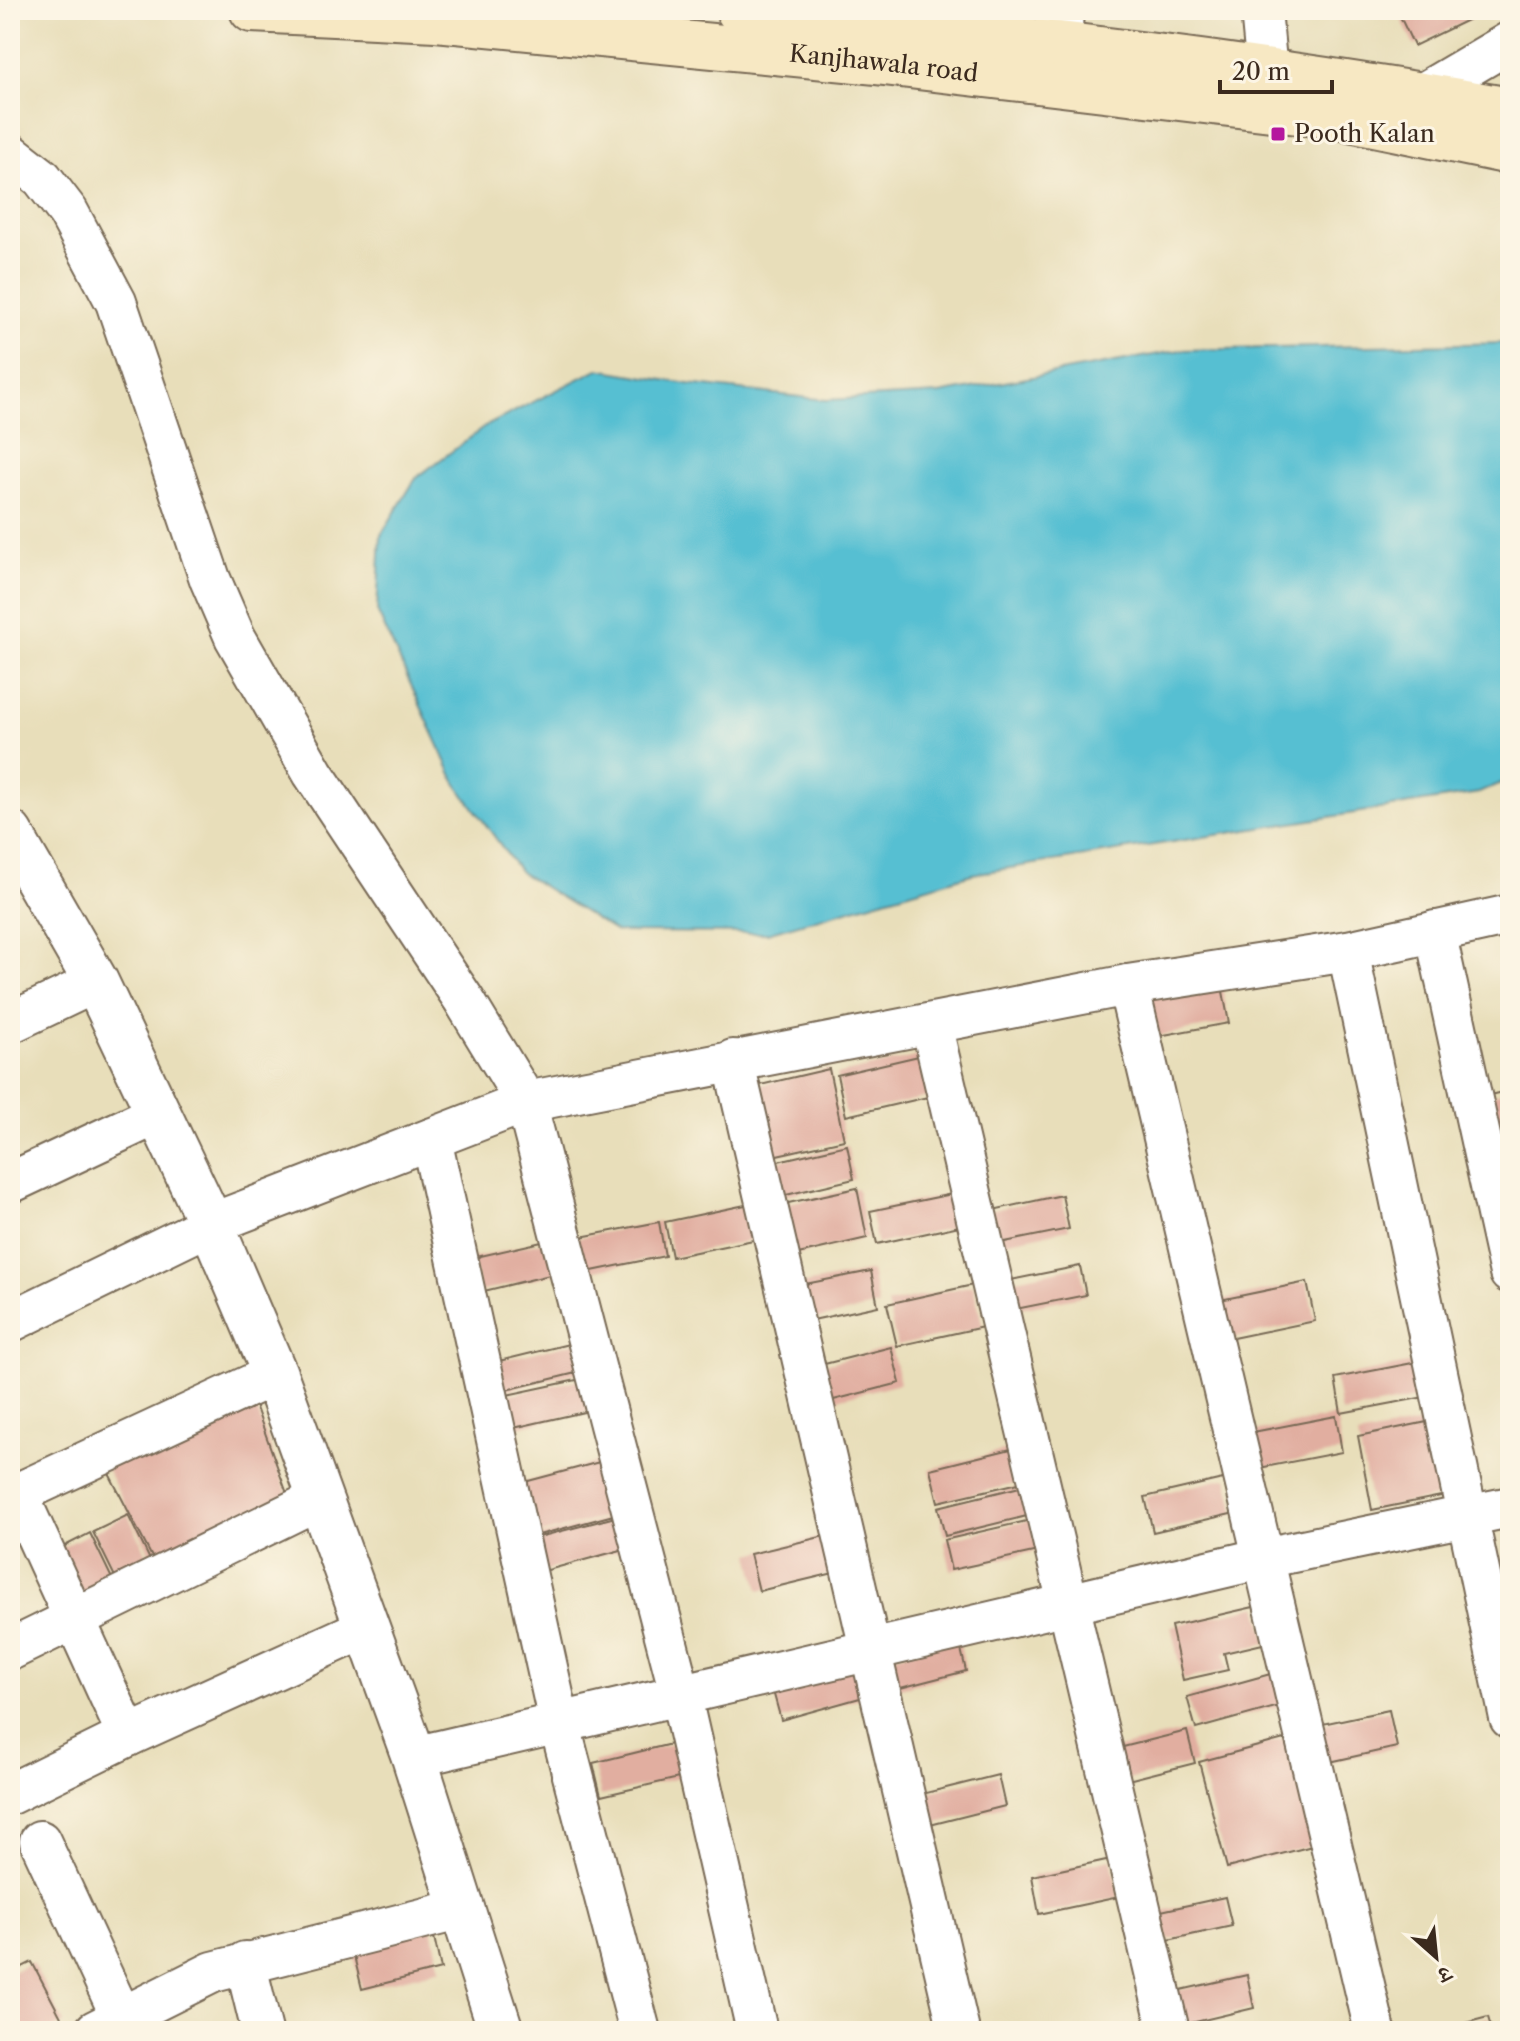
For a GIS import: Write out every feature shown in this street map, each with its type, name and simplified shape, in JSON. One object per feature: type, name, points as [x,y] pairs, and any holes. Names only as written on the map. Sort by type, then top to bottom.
[{"type":"main road","name":"Kanjhawala road","points":[[252,10],[436,19],[877,62],[1340,117],[1510,152]]},
{"type":"main road","name":"Kanjhawala road","points":[[738,10],[890,25],[1062,28],[1267,72],[1510,110]]},
{"type":"street","points":[[1261,10],[1267,72]]},
{"type":"street","points":[[1420,95],[1510,42]]},
{"type":"street","points":[[10,153],[42,178],[68,212],[116,302],[210,579],[235,637],[313,773],[464,1000],[526,1102],[680,1693],[757,2031]]},
{"type":"street","points":[[14,849],[96,982],[211,1224],[275,1374],[414,1757],[501,2031]]},
{"type":"street","points":[[10,1322],[211,1224],[526,1102],[1128,985],[1348,951],[1510,915]]},
{"type":"street","points":[[1435,931],[1510,1273]]},
{"type":"street","points":[[1348,951],[1510,1718]]},
{"type":"street","points":[[10,1023],[96,982]]},
{"type":"street","points":[[1128,985],[1375,2031]]},
{"type":"street","points":[[931,1024],[1169,2031]]},
{"type":"street","points":[[733,1060],[959,2031]]},
{"type":"street","points":[[10,1183],[159,1113]]},
{"type":"street","points":[[431,1139],[559,1722],[640,2031]]},
{"type":"street","points":[[128,1736],[76,1618],[14,1495],[275,1374]]},
{"type":"street","points":[[10,1650],[321,1498]]},
{"type":"street","points":[[414,1757],[1264,1558],[1510,1507]]},
{"type":"street","points":[[10,1794],[128,1736],[368,1627]]},
{"type":"street","points":[[40,1841],[115,2026],[213,1972],[462,1909]]},
{"type":"street","points":[[245,1962],[262,2031]]},
{"type":"water","points":[[1510,343],[1510,779],[1479,793],[972,874],[767,933],[616,932],[520,872],[456,783],[377,611],[381,535],[416,478],[486,426],[598,369],[688,384],[826,400],[939,394],[1181,350]]},
{"type":"building","points":[[1397,10],[1488,10],[1414,46]]},
{"type":"building","points":[[1221,981],[1229,1023],[1142,1039],[1134,996]]},
{"type":"building","points":[[923,1055],[932,1096],[846,1116],[837,1075]]},
{"type":"building","points":[[829,1069],[844,1140],[759,1159],[743,1089]]},
{"type":"building","points":[[1510,1090],[1510,1145],[1496,1149],[1482,1097]]},
{"type":"building","points":[[847,1145],[854,1179],[769,1199],[761,1165]]},
{"type":"building","points":[[857,1188],[867,1238],[781,1258],[770,1207]]},
{"type":"building","points":[[957,1193],[964,1225],[877,1244],[870,1211]]},
{"type":"building","points":[[1062,1195],[1069,1229],[985,1246],[979,1213]]},
{"type":"building","points":[[750,1204],[758,1239],[672,1257],[665,1222]]},
{"type":"building","points":[[659,1222],[665,1256],[582,1273],[575,1238]]},
{"type":"building","points":[[555,1239],[562,1272],[480,1292],[472,1258]]},
{"type":"building","points":[[1080,1266],[1086,1295],[1001,1312],[996,1283]]},
{"type":"building","points":[[871,1271],[878,1306],[808,1321],[800,1285]]},
{"type":"building","points":[[1307,1282],[1315,1321],[1228,1339],[1220,1300]]},
{"type":"building","points":[[973,1285],[983,1327],[897,1346],[887,1304]]},
{"type":"building","points":[[577,1342],[584,1371],[506,1390],[499,1361]]},
{"type":"building","points":[[891,1347],[900,1383],[818,1404],[809,1368]]},
{"type":"building","points":[[1423,1361],[1430,1396],[1341,1413],[1335,1378]]},
{"type":"building","points":[[586,1378],[593,1410],[509,1429],[502,1396]]},
{"type":"building","points":[[250,1391],[290,1502],[156,1565],[101,1458]]},
{"type":"building","points":[[1336,1416],[1342,1452],[1254,1469],[1248,1433]]},
{"type":"building","points":[[1432,1421],[1446,1495],[1372,1510],[1358,1436]]},
{"type":"building","points":[[1015,1448],[1023,1482],[938,1502],[930,1469]]},
{"type":"building","points":[[607,1460],[621,1513],[531,1537],[517,1484]]},
{"type":"building","points":[[1227,1478],[1235,1513],[1153,1532],[1145,1497]]},
{"type":"building","points":[[1024,1486],[1031,1515],[945,1536],[938,1507]]},
{"type":"building","points":[[128,1515],[155,1570],[120,1587],[93,1532]]},
{"type":"building","points":[[623,1515],[632,1547],[544,1571],[535,1538]]},
{"type":"building","points":[[1031,1520],[1038,1551],[951,1570],[944,1540]]},
{"type":"building","points":[[90,1533],[117,1589],[81,1606],[55,1551]]},
{"type":"building","points":[[829,1535],[838,1572],[759,1591],[750,1554]]},
{"type":"building","points":[[1258,1606],[1267,1643],[1224,1653],[1228,1670],[1183,1680],[1171,1626]]},
{"type":"building","points":[[959,1640],[966,1671],[881,1693],[873,1661]]},
{"type":"building","points":[[856,1657],[867,1696],[781,1720],[770,1680]]},
{"type":"building","points":[[1274,1673],[1283,1705],[1196,1729],[1187,1697]]},
{"type":"building","points":[[1389,1710],[1397,1747],[1316,1765],[1308,1727]]},
{"type":"building","points":[[1187,1731],[1195,1763],[1116,1783],[1107,1751]]},
{"type":"building","points":[[1288,1738],[1316,1845],[1227,1868],[1199,1762]]},
{"type":"building","points":[[675,1743],[683,1777],[601,1796],[593,1763]]},
{"type":"building","points":[[998,1775],[1005,1806],[922,1827],[914,1796]]},
{"type":"building","points":[[1111,1859],[1119,1897],[1039,1914],[1032,1876]]},
{"type":"building","points":[[1225,1897],[1232,1926],[1168,1940],[1161,1911]]},
{"type":"building","points":[[432,1928],[441,1969],[362,1989],[352,1948]]},
{"type":"building","points":[[32,1962],[64,2023],[48,2031],[13,2031],[10,2025],[10,1973]]},
{"type":"building","points":[[1247,1975],[1254,2008],[1170,2028],[1163,1994]]},
{"type":"building","points":[[1488,2017],[1492,2031],[1439,2031],[1439,2030]]},
{"type":"place","name":"Pooth Kalan","points":[[1278,134]]}]
